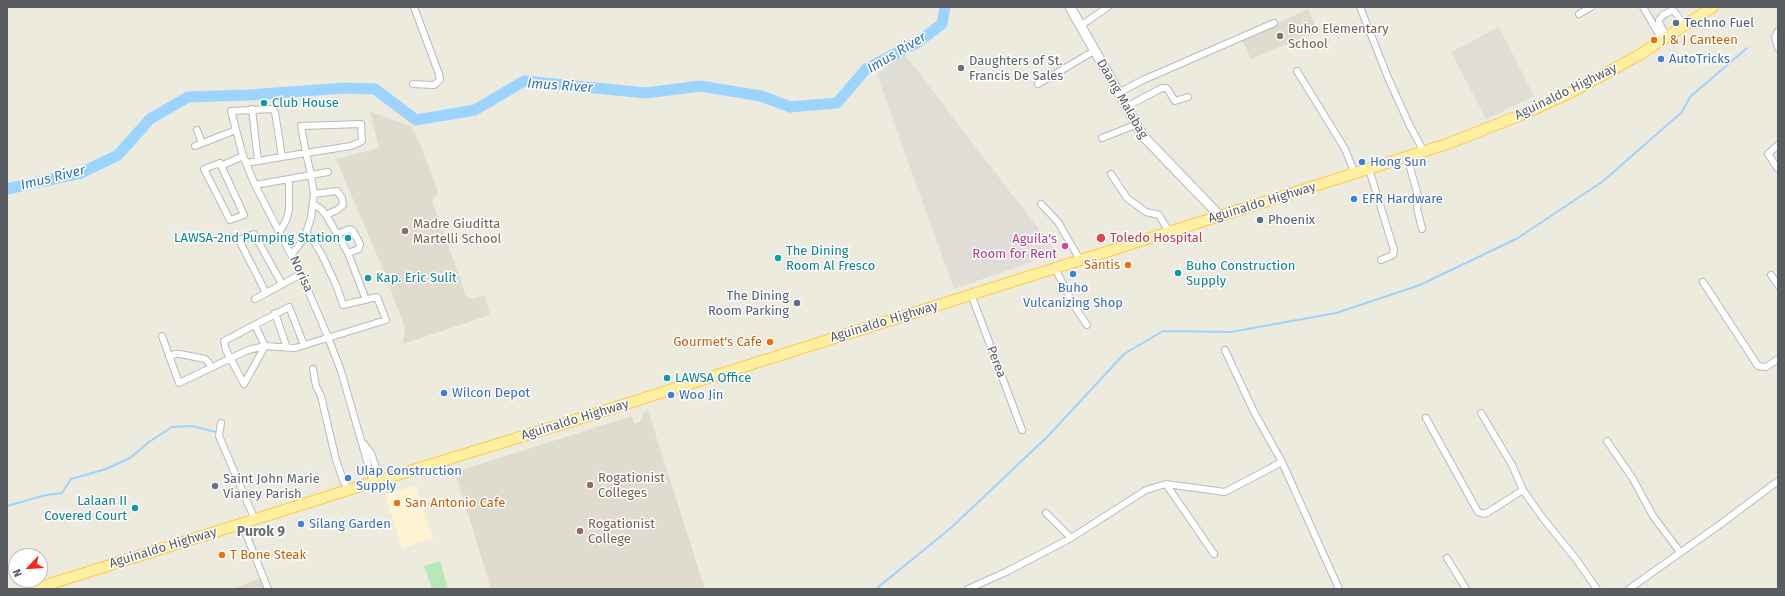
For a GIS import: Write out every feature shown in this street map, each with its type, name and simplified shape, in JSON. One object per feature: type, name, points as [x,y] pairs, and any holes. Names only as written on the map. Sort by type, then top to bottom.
[{"type":"main road","name":"Aguinaldo Highway","points":[[34,589],[52,586],[376,481],[569,422],[1424,152],[1477,133],[1574,91],[1619,67],[1713,7]]},
{"type":"street","points":[[413,84],[434,85],[440,80],[414,7]]},
{"type":"street","name":"Daang Malabag","points":[[1070,7],[1135,124],[1152,148],[1220,216]]},
{"type":"street","points":[[1080,26],[1108,7]]},
{"type":"street","points":[[1360,7],[1389,80],[1410,126],[1424,152]]},
{"type":"street","points":[[1579,14],[1591,7]]},
{"type":"street","points":[[1643,7],[1665,39]]},
{"type":"street","points":[[1665,39],[1659,23],[1659,20],[1663,15],[1674,11],[1685,26]]},
{"type":"street","points":[[1118,93],[1143,80],[1274,23]]},
{"type":"street","points":[[1778,31],[1775,37],[1778,48]]},
{"type":"street","points":[[1038,84],[1094,51]]},
{"type":"street","points":[[1297,71],[1329,127],[1345,149],[1355,174]]},
{"type":"street","points":[[1126,108],[1162,88],[1168,90],[1175,101],[1188,97]]},
{"type":"street","points":[[258,161],[252,109],[273,109],[275,112],[282,157]]},
{"type":"street","name":"Norisa","points":[[252,109],[231,111],[243,156],[292,254],[328,337],[341,372],[362,441],[371,453],[376,481]]},
{"type":"street","points":[[246,163],[306,154],[351,146],[362,141],[361,124],[301,126],[306,154],[311,175],[314,194],[306,233],[292,254]]},
{"type":"street","points":[[1102,138],[1135,124]]},
{"type":"street","points":[[197,130],[202,143]]},
{"type":"street","points":[[195,146],[236,130]]},
{"type":"street","points":[[1778,145],[1768,154],[1778,169]]},
{"type":"street","points":[[221,166],[243,156]]},
{"type":"street","points":[[1407,157],[1419,199],[1417,208],[1422,229]]},
{"type":"street","points":[[220,163],[221,166],[244,214],[230,220],[204,169],[220,163]]},
{"type":"street","points":[[1369,169],[1394,250],[1393,254],[1381,260]]},
{"type":"street","points":[[256,184],[328,172]]},
{"type":"street","points":[[1111,174],[1127,198],[1146,212],[1159,215],[1169,232]]},
{"type":"street","points":[[280,231],[286,221],[289,210],[289,179]]},
{"type":"street","points":[[314,194],[337,191],[342,198],[343,205],[337,210],[326,215]]},
{"type":"street","points":[[313,204],[321,209],[326,215],[348,253],[366,300]]},
{"type":"street","points":[[1041,204],[1058,222],[1080,260]]},
{"type":"street","points":[[337,234],[350,229],[353,231],[360,244],[359,249],[348,253]]},
{"type":"street","points":[[162,336],[179,383],[248,350],[265,346],[295,348],[386,320],[377,297],[343,305],[337,287],[322,255],[313,240],[306,233]]},
{"type":"street","points":[[266,293],[239,240],[254,234],[282,284]]},
{"type":"street","points":[[1055,268],[1073,304],[1087,325]]},
{"type":"street","points":[[255,299],[301,274]]},
{"type":"street","points":[[1771,274],[1778,285]]},
{"type":"street","points":[[1703,282],[1758,366],[1766,367],[1778,359]]},
{"type":"street","name":"Perea","points":[[971,294],[1022,430]]},
{"type":"street","points":[[265,346],[244,384],[224,341],[288,307],[304,345]]},
{"type":"street","points":[[275,313],[287,348]]},
{"type":"street","points":[[255,325],[265,346]]},
{"type":"street","points":[[1225,350],[1254,412],[1282,462],[1339,589]]},
{"type":"street","points":[[169,357],[180,354],[205,359],[211,368]]},
{"type":"street","points":[[313,369],[316,386],[321,396],[336,460],[342,480],[348,490]]},
{"type":"street","points":[[1481,413],[1512,465],[1523,490],[1597,589]]},
{"type":"street","points":[[1426,418],[1478,512],[1484,514],[1523,490]]},
{"type":"street","points":[[221,423],[219,436],[255,520]]},
{"type":"street","points":[[1607,442],[1633,479],[1654,516],[1680,552]]},
{"type":"street","points":[[968,589],[1008,572],[1071,538],[1139,493],[1166,484],[1225,492],[1282,462]]},
{"type":"street","points":[[1629,589],[1778,480]]},
{"type":"street","points":[[1166,484],[1214,554]]},
{"type":"street","points":[[1046,513],[1071,538]]},
{"type":"street","points":[[242,524],[268,589]]},
{"type":"street","points":[[1447,558],[1466,589]]},
{"type":"shaded area","name":"Buho Elementary School","points":[[1308,9],[1318,31],[1251,59],[1242,40]]},
{"type":"shaded area","points":[[1499,27],[1534,96],[1486,119],[1451,52]]},
{"type":"shaded area","points":[[902,51],[1057,253],[954,289],[877,75]]},
{"type":"shaded area","name":"Madre Giuditta Martelli School","points":[[370,112],[411,126],[421,146],[438,192],[432,201],[466,295],[471,299],[485,296],[490,315],[403,344],[405,328],[380,262],[336,159],[379,148]]},
{"type":"shaded area","name":"Rogationist College","points":[[648,411],[705,589],[491,589],[455,472],[632,416],[634,424],[641,421],[643,413]]},
{"type":"shaded area","points":[[416,485],[433,539],[402,548],[385,495]]},
{"type":"shaded area","points":[[261,578],[266,589],[232,589]]},
{"type":"green space","points":[[440,561],[448,589],[432,589],[424,566]]},
{"type":"waterway","name":"Imus River","points":[[7,189],[81,173],[118,155],[150,119],[188,97],[248,95],[345,88],[375,89],[416,120],[475,110],[524,81],[646,93],[700,86],[761,96],[790,107],[837,103],[866,69],[918,42],[942,24],[945,7]]},
{"type":"waterway","points":[[876,589],[952,527],[1049,435],[1124,354],[1163,331],[1231,332],[1336,313],[1420,285],[1518,238],[1602,182],[1682,112],[1690,97],[1747,48]]},
{"type":"waterway","points":[[7,506],[46,495],[62,493],[71,479],[106,469],[130,458],[149,442],[172,427],[192,426],[216,432]]},
{"type":"place","name":"Techno Fuel","points":[[1676,23]]},
{"type":"place","name":"Buho Elementary School","points":[[1280,36]]},
{"type":"place","name":"J & J Canteen","points":[[1654,40]]},
{"type":"place","name":"AutoTricks","points":[[1661,59]]},
{"type":"place","name":"Daughters of St. Francis De Sales","points":[[961,68]]},
{"type":"place","name":"Club House","points":[[264,103]]},
{"type":"place","name":"Hong Sun","points":[[1362,162]]},
{"type":"place","name":"EFR Hardware","points":[[1354,199]]},
{"type":"place","name":"Phoenix","points":[[1260,220]]},
{"type":"place","name":"Madre Giuditta Martelli School","points":[[405,231]]},
{"type":"place","name":"LAWSA-2nd Pumping Station","points":[[348,238]]},
{"type":"place","name":"Toledo Hospital","points":[[1101,238]]},
{"type":"place","name":"Aguila's Room for Rent","points":[[1065,246]]},
{"type":"place","name":"The Dining Room Al Fresco","points":[[778,258]]},
{"type":"place","name":"Säntis","points":[[1128,265]]},
{"type":"place","name":"Buho Construction Supply","points":[[1178,273]]},
{"type":"place","name":"Buho Vulcanizing Shop","points":[[1073,274]]},
{"type":"place","name":"Kap. Eric Sulit","points":[[368,278]]},
{"type":"place","name":"The Dining Room Parking","points":[[797,303]]},
{"type":"place","name":"Gourmet's Cafe","points":[[770,342]]},
{"type":"place","name":"LAWSA Office","points":[[667,378]]},
{"type":"place","name":"Wilcon Depot","points":[[444,393]]},
{"type":"place","name":"Woo Jin","points":[[671,395]]},
{"type":"place","name":"Ulap Construction Supply","points":[[348,478]]},
{"type":"place","name":"Rogationist Colleges","points":[[590,485]]},
{"type":"place","name":"Saint John Marie Vianey Parish","points":[[215,486]]},
{"type":"place","name":"San Antonio Cafe","points":[[397,503]]},
{"type":"place","name":"Lalaan II Covered Court","points":[[135,508]]},
{"type":"place","name":"Silang Garden","points":[[301,524]]},
{"type":"place","name":"Rogationist College","points":[[580,531]]},
{"type":"place","name":"T Bone Steak","points":[[222,555]]},
{"type":"district","name":"Purok 9","points":[[261,532]]}]
